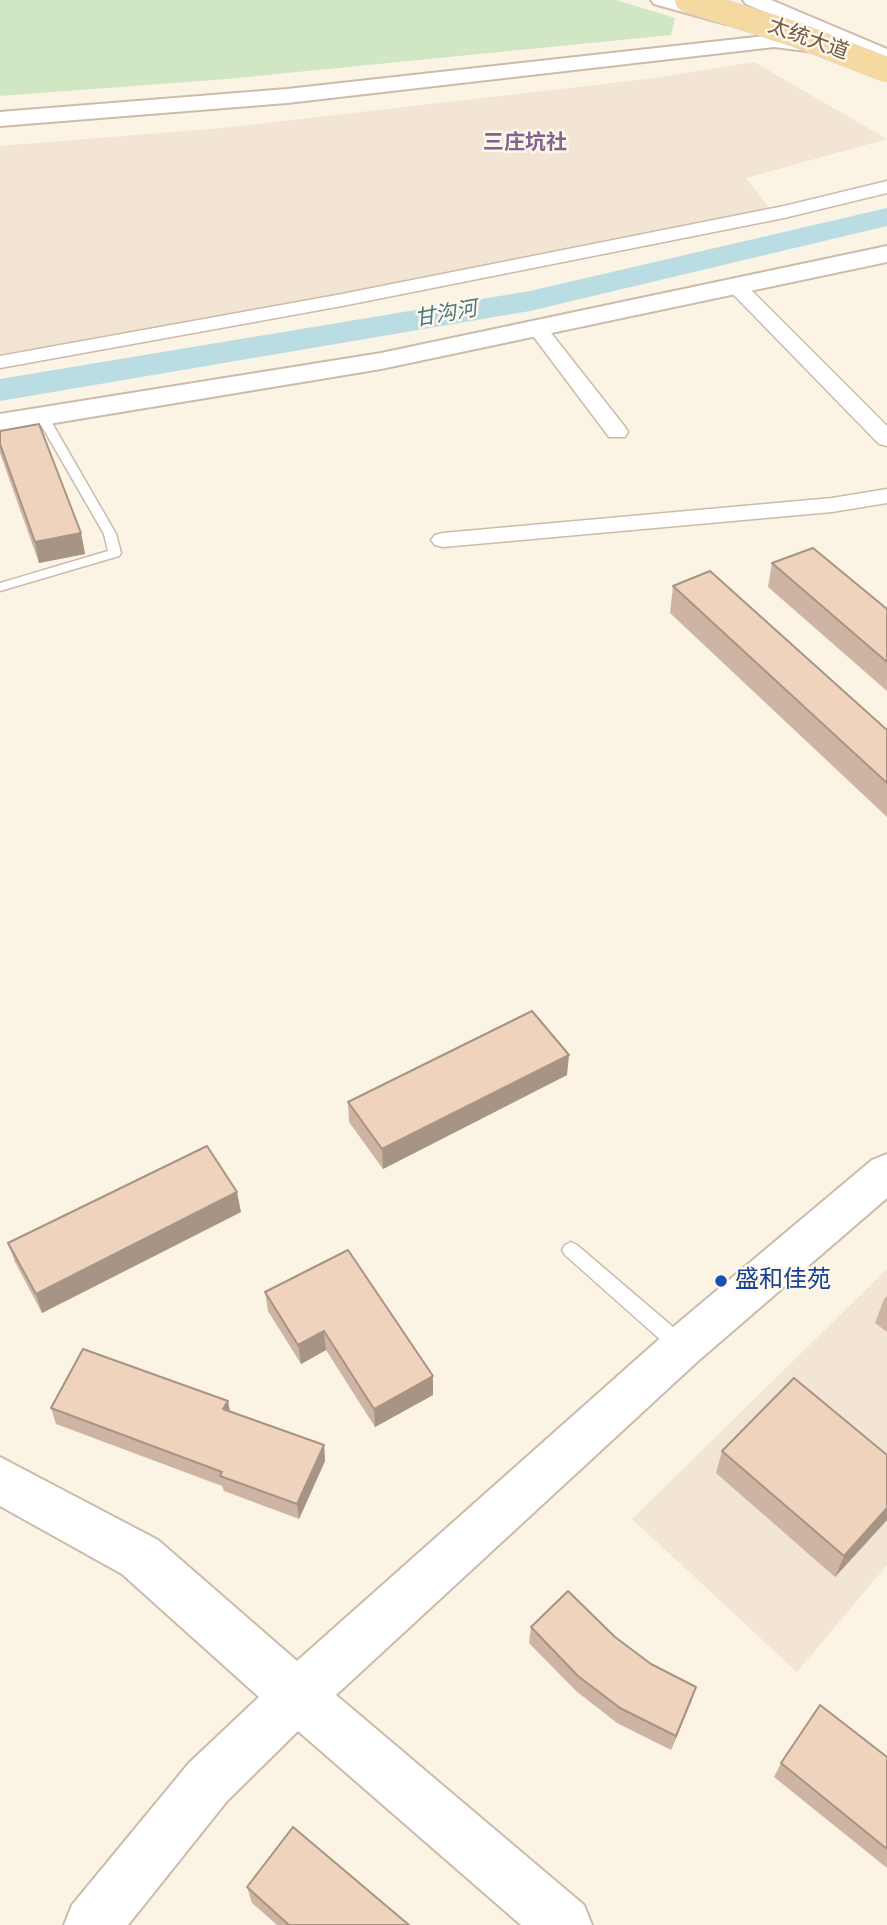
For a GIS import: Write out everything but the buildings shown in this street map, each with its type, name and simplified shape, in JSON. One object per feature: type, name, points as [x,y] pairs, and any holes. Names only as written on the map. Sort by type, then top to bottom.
[{"type":"main road","name":"太统大道","points":[[687,0],[797,35],[887,71]]},
{"type":"main road","name":"太统大道","points":[[715,0],[887,58]]},
{"type":"street","points":[[661,0],[887,58]]},
{"type":"street","points":[[753,0],[887,71]]},
{"type":"street","points":[[0,119],[287,96],[648,53],[774,41],[848,48]]},
{"type":"street","points":[[0,127],[290,103],[742,51],[848,48],[887,44]]},
{"type":"street","points":[[0,362],[342,300],[784,212],[887,187]]},
{"type":"street","points":[[0,423],[381,361],[887,254]]},
{"type":"street","points":[[736,286],[887,439]]},
{"type":"street","points":[[537,328],[617,432]]},
{"type":"street","points":[[443,540],[832,505],[887,496]]},
{"type":"street","points":[[92,1925],[208,1782],[297,1696],[682,1347],[887,1172]]},
{"type":"street","points":[[0,1480],[140,1557],[564,1925]]},
{"type":"lane","points":[[0,587],[115,553],[110,534],[42,416]]},
{"type":"lane","points":[[572,1250],[682,1347]]},
{"type":"shaded area","name":"三庄坑社","points":[[754,62],[887,139],[746,178],[770,209],[637,241],[0,362],[0,146],[222,128],[648,79]]},
{"type":"shaded area","name":"盛和佳苑","points":[[887,1269],[887,1565],[797,1672],[632,1519]]},
{"type":"green space","points":[[0,0],[616,0],[675,18],[671,35],[227,79],[0,96]]},
{"type":"waterway","name":"甘沟河","points":[[0,390],[530,301],[887,217]]},
{"type":"place","name":"盛和佳苑","points":[[721,1281]]},
{"type":"district","name":"三庄坑社","points":[[525,144]]}]
